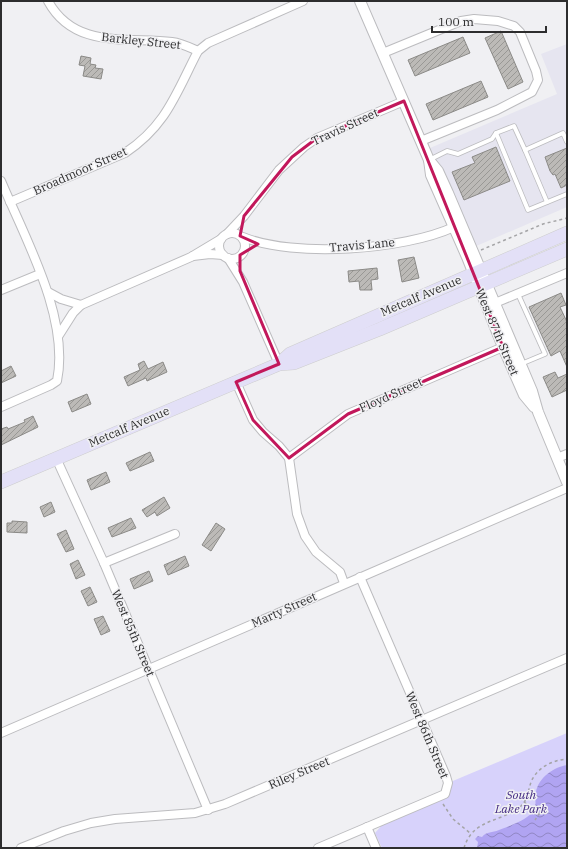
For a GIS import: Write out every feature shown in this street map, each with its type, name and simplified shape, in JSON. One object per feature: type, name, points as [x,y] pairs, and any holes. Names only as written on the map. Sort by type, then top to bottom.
[{"type":"main road","name":"Metcalf Avenue","points":[[279,364],[290,354],[567,233]]},
{"type":"main road","name":"Metcalf Avenue","points":[[1,482],[279,364],[294,363],[380,329],[567,249]]},
{"type":"street","name":"Barkley Street","points":[[48,1],[57,14],[66,22],[91,36],[110,39],[173,42],[198,51]]},
{"type":"street","name":"Broadmoor Street","points":[[10,202],[125,152],[139,143],[161,121],[198,51],[208,43],[303,1]]},
{"type":"street","name":"West 87th Street","points":[[360,1],[429,160],[431,175],[454,227],[477,272],[503,347],[524,395],[538,412]]},
{"type":"street","points":[[383,53],[461,21],[474,19],[498,21],[514,26],[520,32],[532,59],[538,80],[532,92],[497,110],[421,141]]},
{"type":"street","name":"Travis Street","points":[[58,334],[73,313],[81,305],[191,257],[224,236],[244,216],[279,170],[304,147],[317,138],[404,101]]},
{"type":"street","name":"West 87th Street","points":[[429,160],[438,171],[475,253],[477,272]]},
{"type":"street","points":[[1,181],[48,292],[58,334],[57,381],[1,407]]},
{"type":"street","name":"Travis Street","points":[[242,237],[244,216]]},
{"type":"street","name":"Travis Lane","points":[[242,237],[267,245],[330,249],[357,248],[429,237],[454,227]]},
{"type":"street","points":[[243,282],[240,265],[241,255],[245,246],[242,237],[235,233],[224,236],[219,246],[243,282],[279,364]]},
{"type":"street","name":"Travis Lane","points":[[241,255],[249,249],[267,245]]},
{"type":"street","name":"Travis Street","points":[[191,257],[210,254],[225,257]]},
{"type":"street","points":[[225,257],[235,258],[241,255]]},
{"type":"street","points":[[495,303],[567,273]]},
{"type":"street","points":[[1,290],[40,274]]},
{"type":"street","name":"West 87th Street","points":[[482,285],[495,303],[567,482]]},
{"type":"street","points":[[48,292],[61,299],[81,305]]},
{"type":"street","name":"Floyd Street","points":[[289,458],[348,414],[503,347]]},
{"type":"street","points":[[236,382],[253,420],[289,458],[297,514],[305,536],[316,552],[340,572],[344,583]]},
{"type":"street","points":[[557,458],[567,454]]},
{"type":"street","name":"West 85th Street","points":[[56,458],[104,563],[208,810]]},
{"type":"street","name":"Marty Street","points":[[1,733],[344,583],[567,488]]},
{"type":"street","points":[[104,563],[175,534]]},
{"type":"street","name":"West 86th Street","points":[[360,577],[448,783],[445,794],[367,827]]},
{"type":"street","name":"Riley Street","points":[[21,848],[64,831],[91,823],[115,819],[188,814],[208,810],[567,658]]},
{"type":"street","points":[[318,848],[367,827],[376,848]]},
{"type":"lane","points":[[429,160],[447,151],[458,154],[492,139],[496,134],[514,126],[547,202]]},
{"type":"lane","points":[[525,150],[563,133],[567,142]]},
{"type":"lane","points":[[496,134],[528,210],[567,194]]},
{"type":"lane","points":[[518,294],[545,354],[520,364]]},
{"type":"path","points":[[475,253],[543,224],[567,218]]},
{"type":"path","points":[[464,848],[471,833],[476,828],[511,813],[524,802],[533,778],[542,768],[556,760],[567,759]]},
{"type":"path","points":[[524,802],[539,814]]},
{"type":"path","points":[[443,804],[453,819],[471,833]]},
{"type":"path","points":[[535,820],[544,809]]},
{"type":"highlighted area","points":[[404,101],[503,347],[348,414],[289,458],[253,420],[236,382],[279,364],[240,271],[240,255],[258,244],[240,236],[244,216],[292,157],[317,138]]},
{"type":"shaded area","points":[[567,44],[567,207],[474,247],[442,170],[430,148],[557,94],[541,54]]},
{"type":"green space","name":"South Lake Park","points":[[567,733],[567,848],[382,848],[375,833],[390,816],[445,794],[448,783]]},
{"type":"water","points":[[567,765],[567,848],[477,848],[478,842],[475,839],[478,836],[482,837],[488,833],[512,825],[532,813],[535,808],[537,787],[540,782],[547,774],[557,768]]},
{"type":"building","points":[[501,31],[523,82],[508,89],[485,38]]},
{"type":"building","points":[[463,37],[470,53],[415,76],[408,60]]},
{"type":"building","points":[[81,56],[91,58],[90,64],[96,65],[95,68],[103,69],[101,79],[83,76],[85,66],[79,65]]},
{"type":"building","points":[[481,81],[488,97],[433,120],[426,104]]},
{"type":"building","points":[[496,147],[510,181],[464,200],[452,172],[475,163],[472,157]]},
{"type":"building","points":[[567,148],[567,185],[561,188],[555,174],[553,175],[550,171],[545,157]]},
{"type":"building","points":[[414,257],[419,278],[402,282],[398,260]]},
{"type":"building","points":[[377,268],[378,279],[371,280],[372,290],[360,290],[359,281],[349,282],[348,271]]},
{"type":"building","points":[[561,293],[566,305],[560,307],[567,322],[567,367],[560,351],[551,356],[529,307]]},
{"type":"building","points":[[144,361],[148,369],[163,362],[167,372],[147,381],[146,378],[128,386],[124,377],[140,370],[138,364]]},
{"type":"building","points":[[11,366],[16,376],[1,383],[1,371]]},
{"type":"building","points":[[555,372],[558,378],[567,374],[567,390],[552,397],[543,377]]},
{"type":"building","points":[[87,394],[91,404],[72,412],[68,402]]},
{"type":"building","points":[[33,416],[38,427],[1,445],[1,429],[7,427],[8,429],[25,422],[24,420]]},
{"type":"building","points":[[150,452],[154,461],[130,471],[126,463]]},
{"type":"building","points":[[106,472],[110,482],[91,490],[87,480]]},
{"type":"building","points":[[164,497],[170,508],[157,516],[155,512],[147,517],[142,510]]},
{"type":"building","points":[[51,502],[55,512],[44,517],[40,507]]},
{"type":"building","points":[[131,518],[136,528],[112,537],[108,528]]},
{"type":"building","points":[[12,521],[27,522],[27,533],[7,532],[7,523],[12,523]]},
{"type":"building","points":[[216,523],[225,529],[211,551],[202,545]]},
{"type":"building","points":[[66,530],[74,549],[66,552],[57,534]]},
{"type":"building","points":[[185,556],[189,566],[168,575],[164,565]]},
{"type":"building","points":[[78,560],[85,575],[76,579],[70,564]]},
{"type":"building","points":[[149,571],[153,581],[134,589],[130,579]]},
{"type":"building","points":[[90,587],[97,602],[88,606],[81,591]]},
{"type":"building","points":[[103,616],[110,631],[101,635],[94,619]]}]
